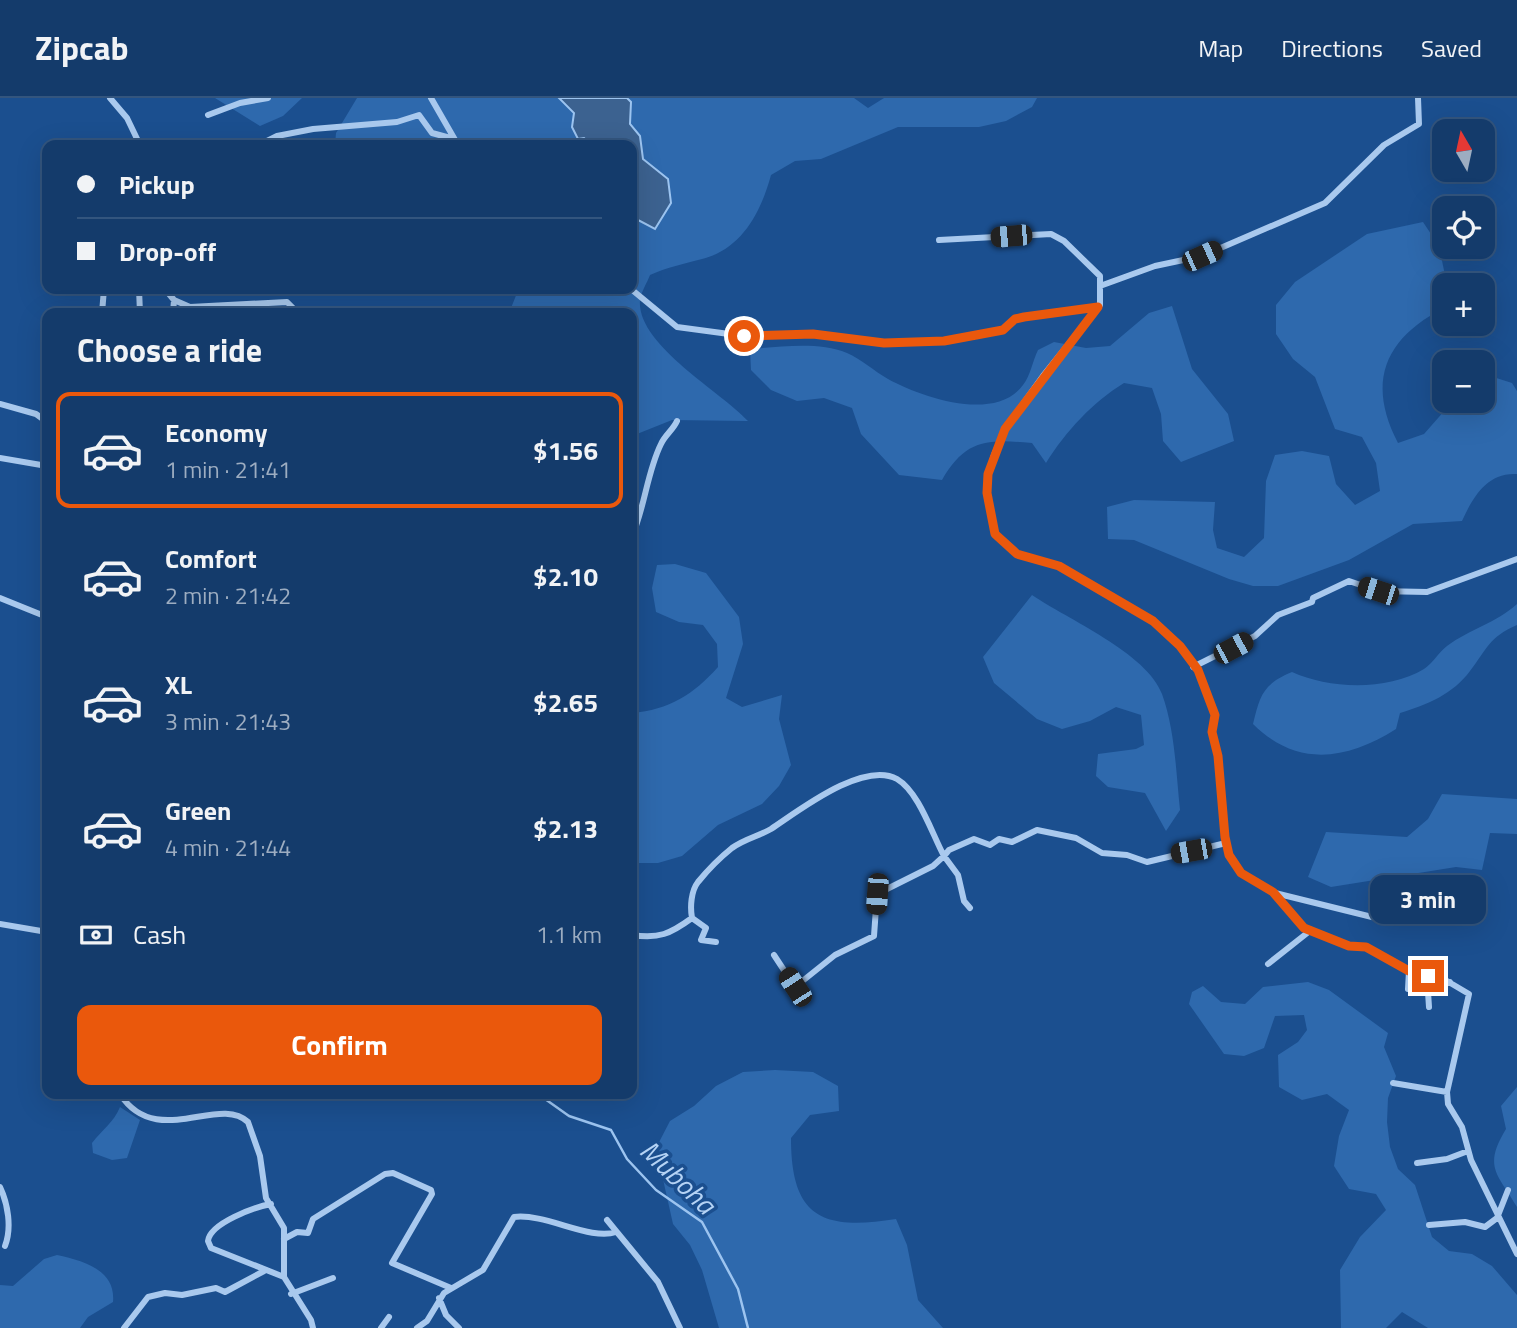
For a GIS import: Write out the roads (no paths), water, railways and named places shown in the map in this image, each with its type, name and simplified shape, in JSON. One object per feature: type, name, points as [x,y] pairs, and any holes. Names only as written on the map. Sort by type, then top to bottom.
[{"type":"street","points":[[110,98],[127,118],[138,140]]},
{"type":"street","points":[[208,115],[227,107],[268,98]]},
{"type":"street","points":[[431,98],[455,140]]},
{"type":"street","points":[[1100,286],[1155,266],[1202,256],[1325,203],[1384,145],[1419,124],[1418,98]]},
{"type":"street","points":[[269,140],[313,129],[397,122],[413,114],[419,115],[432,133],[451,140]]},
{"type":"street","points":[[939,240],[1051,234],[1080,256],[1100,276],[1098,307],[1005,429],[988,474],[987,493],[992,525],[995,534],[1017,554],[1059,566],[1153,621],[1180,646],[1202,676],[1213,706],[1215,723],[1212,732],[1218,756],[1220,811],[1226,843],[1241,873],[1273,892],[1376,918],[1415,918],[1443,922]]},
{"type":"street","points":[[169,294],[174,300],[190,307],[213,308],[287,302],[293,308]]},
{"type":"street","points":[[637,294],[677,327],[747,336],[813,334],[884,343],[944,341],[1003,330],[1015,319],[1024,317],[1098,307]]},
{"type":"street","points":[[173,308],[174,300]]},
{"type":"street","points":[[732,346],[747,336]]},
{"type":"street","points":[[0,404],[36,414],[42,418]]},
{"type":"street","points":[[637,524],[662,442],[674,429],[677,421]]},
{"type":"street","points":[[0,458],[42,465]]},
{"type":"street","points":[[1193,667],[1255,636],[1278,615],[1312,602],[1313,598],[1349,581],[1378,591],[1427,592],[1517,559]]},
{"type":"street","points":[[0,598],[42,615]]},
{"type":"street","points":[[692,918],[692,897],[696,883],[732,848],[768,831],[823,794],[880,775],[897,779],[926,816],[944,856],[958,875],[964,901],[970,908]]},
{"type":"street","points":[[774,955],[795,987],[835,955],[874,936],[877,894],[933,866],[948,850],[974,839],[990,845],[999,839],[1012,842],[1037,830],[1076,838],[1102,853],[1128,855],[1147,862],[1226,843]]},
{"type":"street","points":[[1273,892],[1304,928],[1349,946],[1366,947],[1409,971],[1450,982],[1470,996],[1447,1092],[1448,1104],[1462,1127],[1468,1151],[1497,1218],[1517,1254]]},
{"type":"street","points":[[637,936],[654,939],[670,935],[692,918]]},
{"type":"street","points":[[692,918],[706,928],[701,940],[716,943]]},
{"type":"street","points":[[0,924],[42,931]]},
{"type":"street","points":[[1268,964],[1311,930]]},
{"type":"street","points":[[1408,989],[1409,971]]},
{"type":"street","points":[[1429,1007],[1428,992],[1450,982]]},
{"type":"street","points":[[1393,1083],[1447,1092]]},
{"type":"street","points":[[124,1099],[133,1110],[148,1118],[174,1120],[235,1115],[244,1118],[260,1156],[266,1198],[283,1226],[284,1277],[291,1294],[311,1320],[313,1328]]},
{"type":"street","points":[[1417,1163],[1447,1160],[1468,1151]]},
{"type":"street","points":[[284,1239],[297,1232],[308,1233],[313,1219],[385,1174],[393,1173],[431,1190],[432,1194],[392,1263],[451,1288]]},
{"type":"street","points":[[0,1186],[8,1209],[9,1236],[5,1246]]},
{"type":"street","points":[[1429,1225],[1465,1222],[1485,1227],[1497,1218],[1507,1190]]},
{"type":"street","points":[[271,1203],[252,1207],[211,1232],[208,1238],[211,1248],[284,1277]]},
{"type":"street","points":[[417,1328],[427,1321],[439,1298],[483,1270],[514,1217],[560,1223],[606,1235],[616,1232]]},
{"type":"street","points":[[607,1220],[658,1282],[680,1328]]},
{"type":"street","points":[[124,1328],[148,1297],[165,1293],[182,1295],[216,1288],[225,1292],[264,1271]]},
{"type":"street","points":[[291,1294],[333,1278]]},
{"type":"street","points":[[439,1298],[446,1315],[459,1328]]},
{"type":"street","points":[[381,1328],[389,1317]]},
{"type":"waterway","name":"Muboha","points":[[545,1099],[569,1116],[611,1130],[627,1159],[656,1190],[702,1222],[738,1289],[748,1328]]}]
